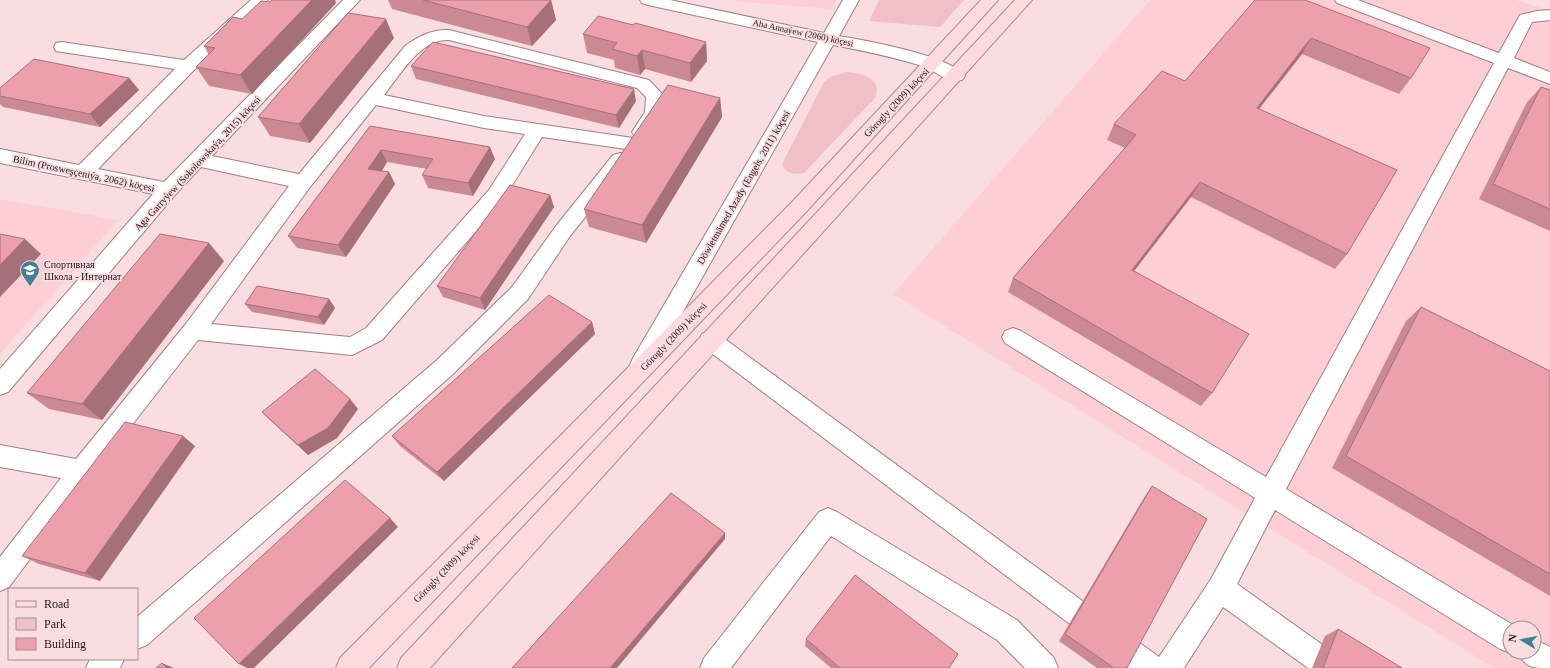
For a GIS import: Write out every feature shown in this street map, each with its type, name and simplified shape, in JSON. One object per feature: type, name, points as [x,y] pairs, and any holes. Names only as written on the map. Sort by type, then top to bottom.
[{"type":"main road","name":"Görogly (2009) köçesi","points":[[350,668],[799,207],[990,0]]},
{"type":"main road","points":[[411,668],[710,340],[956,76],[1024,0]]},
{"type":"street","points":[[84,172],[188,66],[260,0]]},
{"type":"street","name":"Aga Garryýew (Sokolowskaýa, 2015) köçesi","points":[[0,385],[168,190],[352,0]]},
{"type":"street","name":"Aba Annaýew (2060) köçesi","points":[[648,0],[828,39],[887,50],[932,64],[956,76]]},
{"type":"street","name":"Döwletmämed Azady (Engels, 2011) köçesi","points":[[636,374],[851,0]]},
{"type":"street","points":[[1343,0],[1550,78]]},
{"type":"street","points":[[1168,668],[1220,588],[1526,19],[1550,15]]},
{"type":"street","points":[[0,578],[81,471],[192,331],[303,182],[412,49],[427,38],[439,34],[449,35],[643,84],[655,96],[654,112],[633,144],[563,231],[520,293],[445,367],[138,634]]},
{"type":"street","points":[[62,47],[188,66]]},
{"type":"street","points":[[371,98],[484,122],[633,144]]},
{"type":"street","points":[[192,331],[352,346],[374,334],[496,195],[537,130]]},
{"type":"street","name":"Bilim (Prosweşçeniýa, 2062) köçesi","points":[[0,156],[168,190]]},
{"type":"street","points":[[198,160],[303,182]]},
{"type":"street","points":[[1012,337],[1502,634]]},
{"type":"street","points":[[710,340],[1151,668]]},
{"type":"street","points":[[0,456],[81,471]]},
{"type":"street","points":[[714,668],[828,520],[1007,630],[1044,668]]},
{"type":"street","points":[[1220,588],[1331,668]]},
{"type":"street","points":[[100,668],[109,660]]},
{"type":"shaded area","points":[[732,0],[837,0],[831,9]]},
{"type":"shaded area","points":[[1150,0],[1516,0],[1550,11],[1550,668],[1494,668],[893,294]]},
{"type":"shaded area","name":"Спортивная Школа - Интернат","points":[[0,199],[118,220],[0,354]]},
{"type":"green space","points":[[879,0],[964,0],[940,27],[869,21]]},
{"type":"green space","points":[[847,72],[870,78],[876,86],[877,91],[875,98],[804,173],[794,174],[789,172],[782,165],[824,82],[830,77]]},
{"type":"building","points":[[272,0],[312,0],[240,75],[196,67],[215,48],[204,46],[233,17],[242,19],[261,1],[270,2]]},
{"type":"building","points":[[423,0],[551,0],[527,27]]},
{"type":"building","points":[[1255,0],[1305,0],[1430,48],[1411,78],[1311,38],[1257,108],[1397,170],[1347,254],[1200,182],[1132,270],[1249,334],[1212,393],[1013,278],[1136,135],[1114,124],[1162,71],[1185,81]]},
{"type":"building","points":[[348,13],[386,19],[299,124],[258,117]]},
{"type":"building","points":[[598,16],[633,25],[635,23],[706,42],[690,63],[642,50],[637,56],[612,49],[617,43],[583,34]]},
{"type":"building","points":[[433,42],[634,89],[616,115],[411,66]]},
{"type":"building","points":[[34,59],[129,78],[90,114],[0,96],[0,88]]},
{"type":"building","points":[[668,85],[720,98],[642,225],[584,209]]},
{"type":"building","points":[[1541,87],[1550,90],[1550,209],[1493,184]]},
{"type":"building","points":[[370,126],[490,147],[468,183],[422,175],[433,159],[381,150],[368,169],[389,172],[338,245],[288,236]]},
{"type":"building","points":[[510,185],[550,195],[480,298],[437,286]]},
{"type":"building","points":[[0,234],[25,239],[0,265]]},
{"type":"building","points":[[160,234],[209,243],[82,404],[27,393]]},
{"type":"building","points":[[257,286],[329,299],[318,317],[245,304]]},
{"type":"building","points":[[549,295],[592,322],[437,472],[392,436]]},
{"type":"building","points":[[1421,307],[1550,371],[1550,574],[1346,456]]},
{"type":"building","points":[[315,369],[350,399],[328,428],[298,445],[262,412]]},
{"type":"building","points":[[125,422],[183,436],[85,573],[22,556]]},
{"type":"building","points":[[345,480],[390,518],[239,664],[194,618]]},
{"type":"building","points":[[1152,486],[1207,519],[1127,668],[1114,668],[1065,634]]},
{"type":"building","points":[[671,493],[725,533],[610,668],[512,668]]},
{"type":"building","points":[[855,575],[958,654],[949,668],[840,668],[806,639]]},
{"type":"building","points":[[1338,629],[1402,668],[1323,668]]},
{"type":"building","points":[[162,663],[167,668],[156,668]]},
{"type":"place","name":"Спортивная Школа - Интернат","points":[[30,287]]}]
